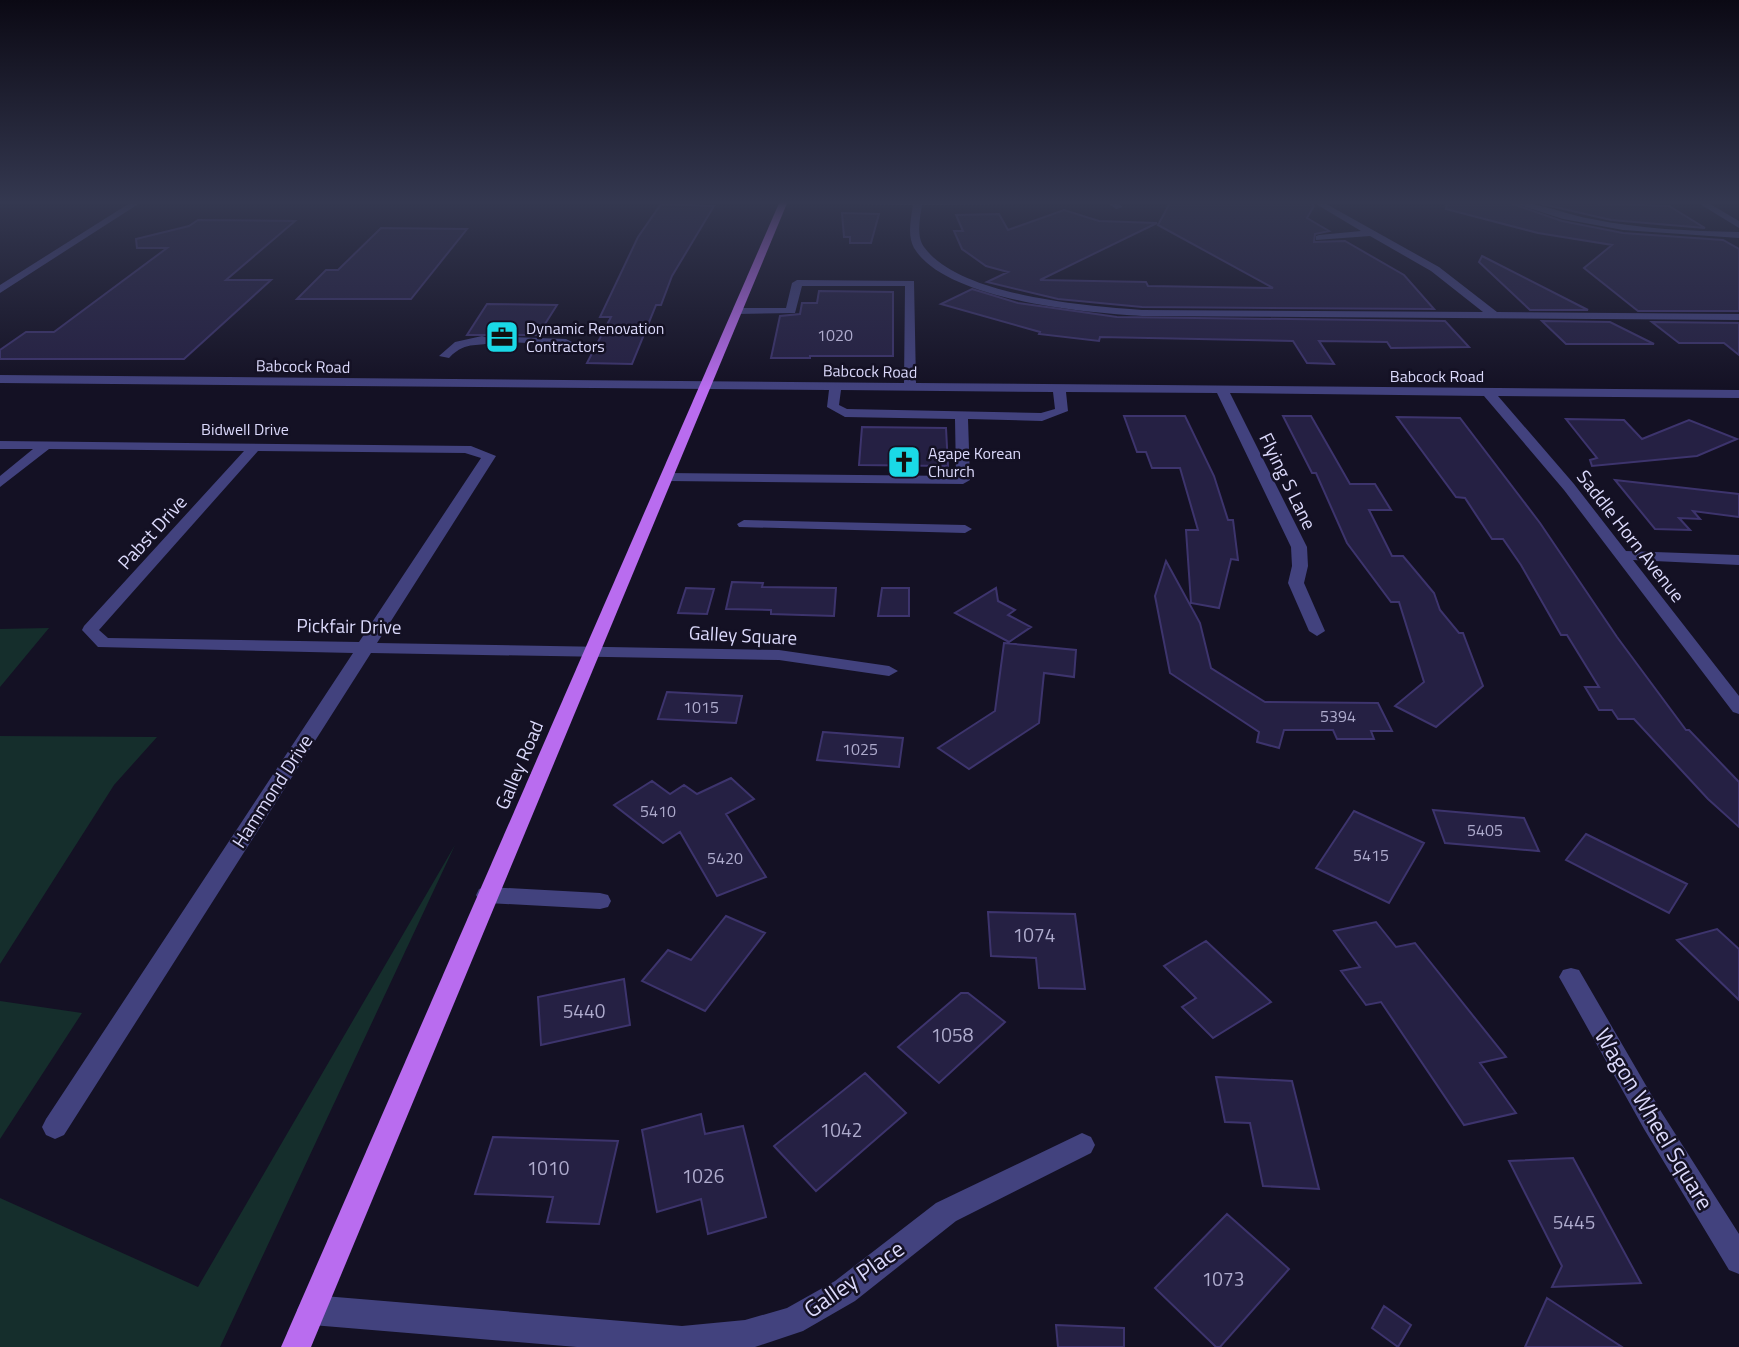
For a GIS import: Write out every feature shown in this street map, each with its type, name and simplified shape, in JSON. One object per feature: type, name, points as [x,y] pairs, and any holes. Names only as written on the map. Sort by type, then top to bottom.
[{"type":"main road","name":"Galley Road","points":[[296,1347],[757,264]]},
{"type":"street","points":[[0,290],[41,264]]},
{"type":"street","points":[[936,264],[986,288],[1041,302],[1129,312],[1739,317]]},
{"type":"street","points":[[1425,264],[1449,278],[1494,315]]},
{"type":"street","points":[[737,311],[792,311],[797,283],[910,283],[910,388]]},
{"type":"street","points":[[444,356],[453,346],[464,341],[489,340]]},
{"type":"street","points":[[511,340],[566,342]]},
{"type":"street","name":"Babcock Road","points":[[0,379],[1739,394]]},
{"type":"street","points":[[835,387],[833,407],[845,413],[961,415],[1054,415],[1062,411],[1059,389]]},
{"type":"street","name":"Flying S Lane","points":[[1222,390],[1298,547],[1300,566],[1296,583],[1317,631]]},
{"type":"street","name":"Saddle Horn Avenue","points":[[1488,392],[1569,488],[1739,708]]},
{"type":"street","points":[[667,477],[963,480],[961,415]]},
{"type":"street","name":"Bidwell Drive","points":[[0,445],[466,449],[489,456]]},
{"type":"street","points":[[0,483],[46,445]]},
{"type":"street","name":"Pabst Drive","points":[[104,643],[90,630],[255,447]]},
{"type":"street","name":"Hammond Drive","points":[[55,1127],[489,456]]},
{"type":"street","points":[[744,524],[965,529]]},
{"type":"street","points":[[1622,555],[1739,560]]},
{"type":"street","name":"Pickfair Drive","points":[[104,643],[593,650]]},
{"type":"street","name":"Galley Square","points":[[593,650],[779,655],[890,671]]},
{"type":"street","points":[[488,895],[600,901]]},
{"type":"street","name":"Wagon Wheel Square","points":[[1571,977],[1653,1121],[1739,1260]]},
{"type":"street","name":"Galley Place","points":[[312,1310],[682,1341],[745,1335],[793,1321],[845,1291],[946,1212],[1082,1145]]},
{"type":"green space","points":[[49,628],[0,687],[0,629]]},
{"type":"green space","points":[[0,736],[157,737],[114,785],[0,964]]},
{"type":"green space","points":[[455,845],[220,1347],[0,1347],[0,1198],[198,1287]]},
{"type":"green space","points":[[0,1001],[82,1013],[0,1139]]},
{"type":"building","points":[[146,264],[245,264],[226,280],[271,280],[184,359],[0,359],[0,350],[26,332],[54,332]]},
{"type":"building","points":[[344,264],[439,264],[411,299],[297,299],[326,270],[338,270]]},
{"type":"building","points":[[625,264],[679,264],[661,305],[656,305],[632,364],[587,363],[611,317],[600,317]]},
{"type":"building","points":[[983,264],[1073,264],[1040,280],[1146,282],[1148,286],[1273,288],[1229,264],[1385,264],[1404,275],[1434,309],[1142,307],[1058,299],[987,282],[1008,272]]},
{"type":"building","points":[[1481,264],[1497,264],[1588,310],[1530,310]]},
{"type":"building","points":[[1589,264],[1739,264],[1739,311],[1638,311],[1584,268]]},
{"type":"building","points":[[972,289],[1018,303],[1117,317],[1445,321],[1469,347],[1391,348],[1387,342],[1319,341],[1334,364],[1307,363],[1293,341],[1100,337],[1099,341],[1039,334],[1040,332],[941,304]]},
{"type":"building","points":[[819,291],[893,292],[893,356],[771,358],[780,316],[800,314],[802,303],[817,303]]},
{"type":"building","points":[[487,304],[557,305],[538,335],[467,335]]},
{"type":"building","points":[[1542,321],[1610,322],[1654,344],[1566,344]]},
{"type":"building","points":[[1652,322],[1739,323],[1739,355],[1724,343],[1679,343]]},
{"type":"building","points":[[1124,416],[1185,416],[1214,476],[1228,520],[1233,520],[1238,560],[1231,559],[1219,608],[1191,603],[1186,530],[1198,530],[1180,468],[1152,468],[1146,452],[1137,452]]},
{"type":"building","points":[[1283,416],[1311,416],[1350,484],[1375,484],[1391,510],[1369,510],[1392,556],[1403,556],[1434,593],[1440,610],[1459,633],[1463,633],[1483,686],[1436,727],[1395,706],[1424,682],[1399,602],[1391,602],[1347,543],[1316,473],[1312,473]]},
{"type":"building","points":[[1397,417],[1460,418],[1540,523],[1617,637],[1686,730],[1689,730],[1739,782],[1739,827],[1708,799],[1634,719],[1618,719],[1612,710],[1599,710],[1585,687],[1599,687],[1567,635],[1561,635],[1521,565],[1503,539],[1492,539],[1465,498],[1456,497]]},
{"type":"building","points":[[1566,419],[1624,420],[1642,439],[1689,420],[1737,439],[1697,456],[1592,466],[1590,460],[1597,458]]},
{"type":"building","points":[[862,427],[946,428],[948,466],[859,465]]},
{"type":"building","points":[[1615,480],[1739,494],[1739,517],[1693,511],[1700,519],[1679,518],[1690,530],[1655,529]]},
{"type":"building","points":[[1166,561],[1200,623],[1211,668],[1265,702],[1378,703],[1392,731],[1371,731],[1374,739],[1337,739],[1333,730],[1284,730],[1279,748],[1257,742],[1259,732],[1170,673],[1155,596]]},
{"type":"building","points":[[732,582],[763,583],[762,587],[836,588],[834,616],[726,609]]},
{"type":"building","points":[[686,588],[714,589],[707,614],[678,613]]},
{"type":"building","points":[[882,588],[909,588],[909,616],[878,616]]},
{"type":"building","points":[[996,588],[998,601],[1015,610],[1008,615],[1031,627],[1009,642],[955,613]]},
{"type":"building","points":[[1004,643],[1076,650],[1074,677],[1044,673],[1039,723],[969,769],[938,748],[995,711]]},
{"type":"building","points":[[667,692],[742,696],[736,723],[658,719]]},
{"type":"building","points":[[823,732],[903,738],[899,767],[817,760]]},
{"type":"building","points":[[731,778],[754,799],[726,814],[766,877],[717,896],[680,832],[663,843],[614,805],[652,781],[670,794],[684,785],[697,794]]},
{"type":"building","points":[[1433,810],[1524,818],[1539,851],[1445,843]]},
{"type":"building","points":[[1354,811],[1424,843],[1389,903],[1316,868]]},
{"type":"building","points":[[1586,834],[1687,884],[1669,913],[1566,860]]},
{"type":"building","points":[[988,912],[1075,914],[1085,989],[1039,988],[1036,958],[991,956]]},
{"type":"building","points":[[726,916],[765,933],[705,1011],[642,981],[668,950],[691,960]]},
{"type":"building","points":[[1376,922],[1396,947],[1415,943],[1506,1057],[1480,1063],[1516,1113],[1464,1125],[1381,1002],[1366,1005],[1341,971],[1360,967],[1334,931]]},
{"type":"building","points":[[1717,929],[1739,949],[1739,1000],[1677,940]]},
{"type":"building","points":[[1206,941],[1271,1002],[1213,1038],[1182,1007],[1196,998],[1164,966]]},
{"type":"building","points":[[624,979],[630,1025],[541,1045],[538,997]]},
{"type":"building","points":[[961,993],[968,993],[1005,1022],[939,1083],[898,1047]]},
{"type":"building","points":[[865,1073],[906,1113],[816,1191],[774,1146]]},
{"type":"building","points":[[1216,1077],[1292,1081],[1319,1189],[1263,1186],[1250,1123],[1225,1122]]},
{"type":"building","points":[[701,1114],[705,1134],[743,1126],[766,1217],[708,1234],[701,1199],[657,1212],[642,1130]]},
{"type":"building","points":[[493,1137],[618,1141],[599,1224],[547,1222],[553,1197],[475,1194]]},
{"type":"building","points":[[1573,1158],[1641,1283],[1552,1287],[1562,1266],[1509,1161]]},
{"type":"building","points":[[1227,1214],[1289,1269],[1220,1347],[1216,1347],[1155,1288]]},
{"type":"building","points":[[1547,1298],[1622,1347],[1525,1347]]},
{"type":"building","points":[[1384,1306],[1411,1325],[1398,1347],[1372,1328]]},
{"type":"building","points":[[1056,1325],[1124,1328],[1124,1347],[1058,1347]]},
{"type":"tunnel","points":[[489,340],[511,340]]},
{"type":"place","name":"Dynamic Renovation Contractors","points":[[502,337]]},
{"type":"place","name":"Agape Korean Church","points":[[904,462]]}]
